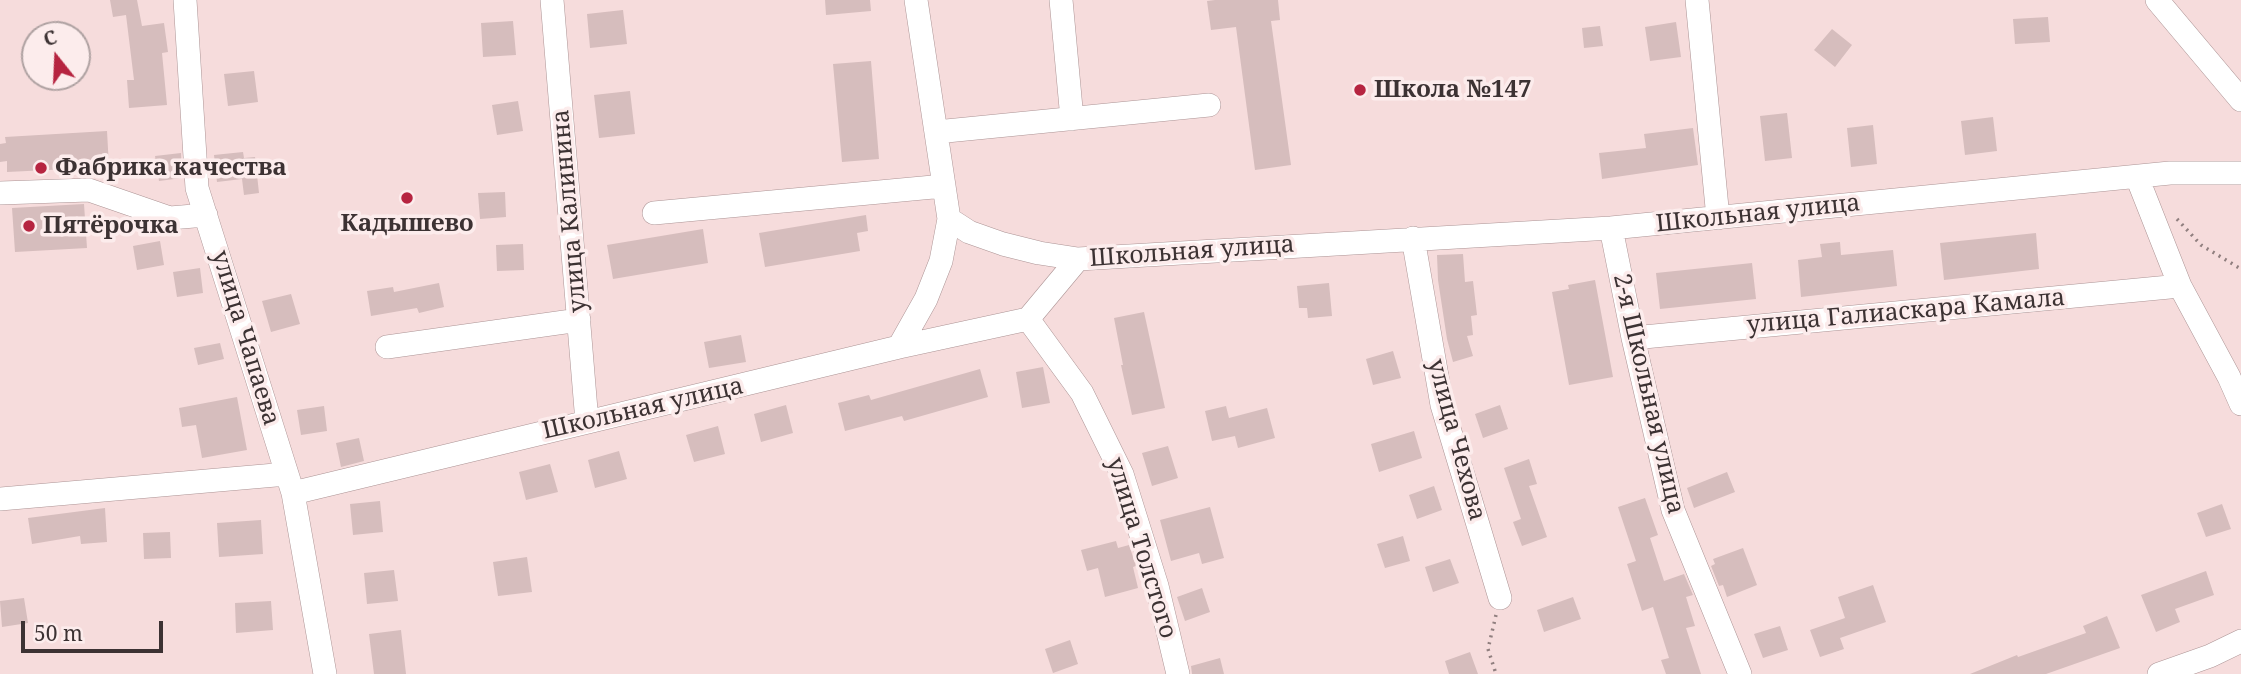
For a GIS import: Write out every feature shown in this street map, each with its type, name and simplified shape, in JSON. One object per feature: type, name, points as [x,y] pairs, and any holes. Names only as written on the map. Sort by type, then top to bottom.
[{"type":"street","name":"улица Чапаева","points":[[186,0],[197,188],[290,484],[326,674]]},
{"type":"street","name":"улица Калинина","points":[[552,0],[587,422]]},
{"type":"street","points":[[899,347],[926,299],[941,261],[949,219],[916,0]]},
{"type":"street","points":[[1061,0],[1072,118]]},
{"type":"street","points":[[1697,0],[1718,218]]},
{"type":"street","points":[[2157,0],[2241,100]]},
{"type":"street","points":[[936,132],[1209,105]]},
{"type":"street","name":"Школьная улица","points":[[0,499],[290,484],[587,422],[1028,319],[1078,259],[1611,228],[2171,173],[2241,173]]},
{"type":"street","points":[[2137,177],[2180,286],[2241,404]]},
{"type":"street","points":[[654,213],[944,186]]},
{"type":"street","points":[[0,193],[89,190],[170,218],[206,215]]},
{"type":"street","points":[[949,219],[969,232],[1003,244],[1078,259]]},
{"type":"street","name":"2-я Школьная улица","points":[[1611,228],[1633,338],[1673,510],[1740,674]]},
{"type":"street","name":"улица Чехова","points":[[1413,238],[1441,405],[1500,598]]},
{"type":"street","name":"улица Галиаскара Камала","points":[[1633,338],[2180,286]]},
{"type":"street","name":"улица Толстого","points":[[1028,319],[1082,393],[1122,474],[1157,586],[1178,674]]},
{"type":"street","points":[[387,347],[579,320]]},
{"type":"street","points":[[2159,674],[2210,656],[2241,641]]},
{"type":"path","points":[[2174,216],[2201,245],[2241,269]]},
{"type":"path","points":[[1496,674],[1488,649],[1500,598]]},
{"type":"building","points":[[110,0],[137,0],[142,26],[164,23],[168,52],[162,53],[167,105],[129,108],[127,80],[134,80],[126,15],[113,17]]},
{"type":"building","points":[[825,0],[870,0],[871,11],[826,15]]},
{"type":"building","points":[[1278,0],[1280,20],[1271,21],[1291,165],[1255,170],[1236,27],[1211,30],[1207,1]]},
{"type":"building","points":[[623,10],[627,44],[590,48],[587,14]]},
{"type":"building","points":[[2048,17],[2050,42],[2015,44],[2013,19]]},
{"type":"building","points":[[513,21],[516,55],[483,57],[481,23]]},
{"type":"building","points":[[1676,22],[1681,57],[1650,61],[1645,27]]},
{"type":"building","points":[[1600,26],[1603,46],[1584,48],[1582,28]]},
{"type":"building","points":[[1832,29],[1852,45],[1835,67],[1814,50]]},
{"type":"building","points":[[871,61],[879,159],[842,162],[833,64]]},
{"type":"building","points":[[254,71],[258,102],[228,106],[224,74]]},
{"type":"building","points":[[630,91],[635,134],[599,138],[594,95]]},
{"type":"building","points":[[518,101],[523,131],[497,135],[492,105]]},
{"type":"building","points":[[1787,113],[1792,158],[1765,161],[1760,116]]},
{"type":"building","points":[[1993,117],[1997,151],[1965,155],[1961,121]]},
{"type":"building","points":[[1873,125],[1877,164],[1851,167],[1847,128]]},
{"type":"building","points":[[1693,128],[1698,165],[1602,179],[1599,153],[1646,148],[1644,134]]},
{"type":"building","points":[[107,131],[109,167],[7,172],[7,161],[0,162],[0,144],[6,143],[5,137]]},
{"type":"building","points":[[243,152],[244,158],[255,157],[259,193],[244,195],[242,179],[217,182],[214,155]]},
{"type":"building","points":[[181,153],[182,178],[159,181],[155,156]]},
{"type":"building","points":[[505,192],[506,217],[480,219],[478,193]]},
{"type":"building","points":[[84,204],[87,248],[15,252],[12,208]]},
{"type":"building","points":[[866,215],[868,231],[857,233],[860,251],[765,267],[759,233]]},
{"type":"building","points":[[703,229],[708,263],[613,279],[607,245]]},
{"type":"building","points":[[2036,233],[2039,269],[1944,280],[1940,243]]},
{"type":"building","points":[[160,241],[164,265],[137,270],[133,246]]},
{"type":"building","points":[[1840,242],[1841,255],[1893,250],[1897,286],[1801,297],[1798,260],[1822,257],[1820,244]]},
{"type":"building","points":[[523,244],[524,270],[497,271],[496,245]]},
{"type":"building","points":[[1463,254],[1465,282],[1473,281],[1477,315],[1471,316],[1473,335],[1467,336],[1473,356],[1453,362],[1438,280],[1437,255]]},
{"type":"building","points":[[1752,263],[1756,299],[1660,309],[1656,273]]},
{"type":"building","points":[[200,268],[203,293],[177,297],[173,272]]},
{"type":"building","points":[[1595,280],[1613,377],[1569,385],[1552,292],[1569,289],[1568,285]]},
{"type":"building","points":[[439,283],[444,307],[419,313],[417,308],[371,316],[367,291],[393,287],[394,292]]},
{"type":"building","points":[[1329,283],[1332,316],[1308,318],[1307,308],[1299,308],[1297,286]]},
{"type":"building","points":[[291,294],[300,324],[271,332],[262,301]]},
{"type":"building","points":[[1144,312],[1165,408],[1132,415],[1114,318]]},
{"type":"building","points":[[741,335],[746,362],[709,368],[704,342]]},
{"type":"building","points":[[220,343],[224,359],[198,365],[194,348]]},
{"type":"building","points":[[1393,351],[1401,378],[1373,385],[1366,359]]},
{"type":"building","points":[[1043,367],[1050,403],[1022,408],[1016,372]]},
{"type":"building","points":[[980,369],[988,397],[904,421],[902,416],[845,431],[838,403],[869,395],[871,400]]},
{"type":"building","points":[[237,397],[247,450],[202,458],[196,425],[182,427],[179,408]]},
{"type":"building","points":[[786,405],[793,433],[761,442],[754,414]]},
{"type":"building","points":[[1500,405],[1508,429],[1483,438],[1475,414]]},
{"type":"building","points":[[324,406],[327,431],[301,435],[297,410]]},
{"type":"building","points":[[1226,406],[1229,418],[1267,408],[1275,438],[1238,448],[1235,436],[1212,441],[1205,411]]},
{"type":"building","points":[[718,426],[725,454],[694,462],[686,435]]},
{"type":"building","points":[[1414,431],[1422,458],[1379,472],[1371,444]]},
{"type":"building","points":[[359,438],[364,461],[341,467],[336,443]]},
{"type":"building","points":[[1168,446],[1178,478],[1152,486],[1142,453]]},
{"type":"building","points":[[619,451],[627,479],[595,488],[588,460]]},
{"type":"building","points":[[1529,459],[1537,484],[1529,486],[1547,537],[1522,546],[1513,522],[1521,519],[1504,468]]},
{"type":"building","points":[[550,464],[558,492],[526,500],[519,472]]},
{"type":"building","points":[[1727,472],[1735,492],[1694,508],[1687,488]]},
{"type":"building","points":[[1434,486],[1442,510],[1417,519],[1409,495]]},
{"type":"building","points":[[1645,498],[1658,535],[1650,538],[1664,581],[1684,574],[1693,595],[1686,597],[1695,626],[1686,628],[1701,674],[1666,674],[1661,660],[1669,658],[1653,607],[1642,611],[1627,564],[1636,561],[1618,507]]},
{"type":"building","points":[[380,501],[383,532],[353,535],[350,504]]},
{"type":"building","points":[[2222,504],[2231,529],[2206,537],[2197,513]]},
{"type":"building","points":[[1210,507],[1224,558],[1202,564],[1199,553],[1171,561],[1160,520]]},
{"type":"building","points":[[105,508],[107,542],[81,544],[80,536],[32,544],[28,518]]},
{"type":"building","points":[[261,520],[263,554],[219,557],[217,523]]},
{"type":"building","points":[[170,532],[171,558],[144,559],[143,533]]},
{"type":"building","points":[[1403,536],[1410,561],[1385,568],[1377,544]]},
{"type":"building","points":[[1116,541],[1118,548],[1129,545],[1136,566],[1133,567],[1138,588],[1105,597],[1098,568],[1087,571],[1081,550]]},
{"type":"building","points":[[1743,548],[1757,585],[1727,597],[1711,566],[1715,564],[1713,559]]},
{"type":"building","points":[[527,557],[532,592],[498,596],[493,562]]},
{"type":"building","points":[[1450,559],[1459,583],[1433,592],[1425,567]]},
{"type":"building","points":[[394,570],[398,601],[367,604],[364,573]]},
{"type":"building","points":[[2206,571],[2214,595],[2175,609],[2180,622],[2156,632],[2141,595]]},
{"type":"building","points":[[1873,585],[1886,622],[1840,638],[1844,649],[1820,657],[1810,630],[1845,618],[1838,597]]},
{"type":"building","points":[[1202,588],[1210,612],[1185,621],[1177,597]]},
{"type":"building","points":[[1573,597],[1581,619],[1544,632],[1537,610]]},
{"type":"building","points":[[24,598],[28,623],[2,627],[0,601]]},
{"type":"building","points":[[271,601],[273,630],[236,633],[235,603]]},
{"type":"building","points":[[2107,616],[2120,648],[2046,674],[1970,674],[2017,655],[2018,657],[2086,633],[2083,626]]},
{"type":"building","points":[[1780,626],[1788,650],[1763,658],[1754,634]]},
{"type":"building","points":[[401,630],[406,674],[374,674],[369,634]]},
{"type":"building","points":[[1070,640],[1078,664],[1053,673],[1045,649]]},
{"type":"building","points":[[1470,652],[1478,674],[1449,674],[1445,661]]},
{"type":"building","points":[[1220,658],[1224,674],[1192,674],[1191,666]]},
{"type":"place","name":"Школа №147","points":[[1360,90]]},
{"type":"place","name":"Фабрика качества","points":[[41,168]]},
{"type":"place","name":"Кадышево","points":[[407,198]]},
{"type":"place","name":"Пятёрочка","points":[[29,226]]}]
